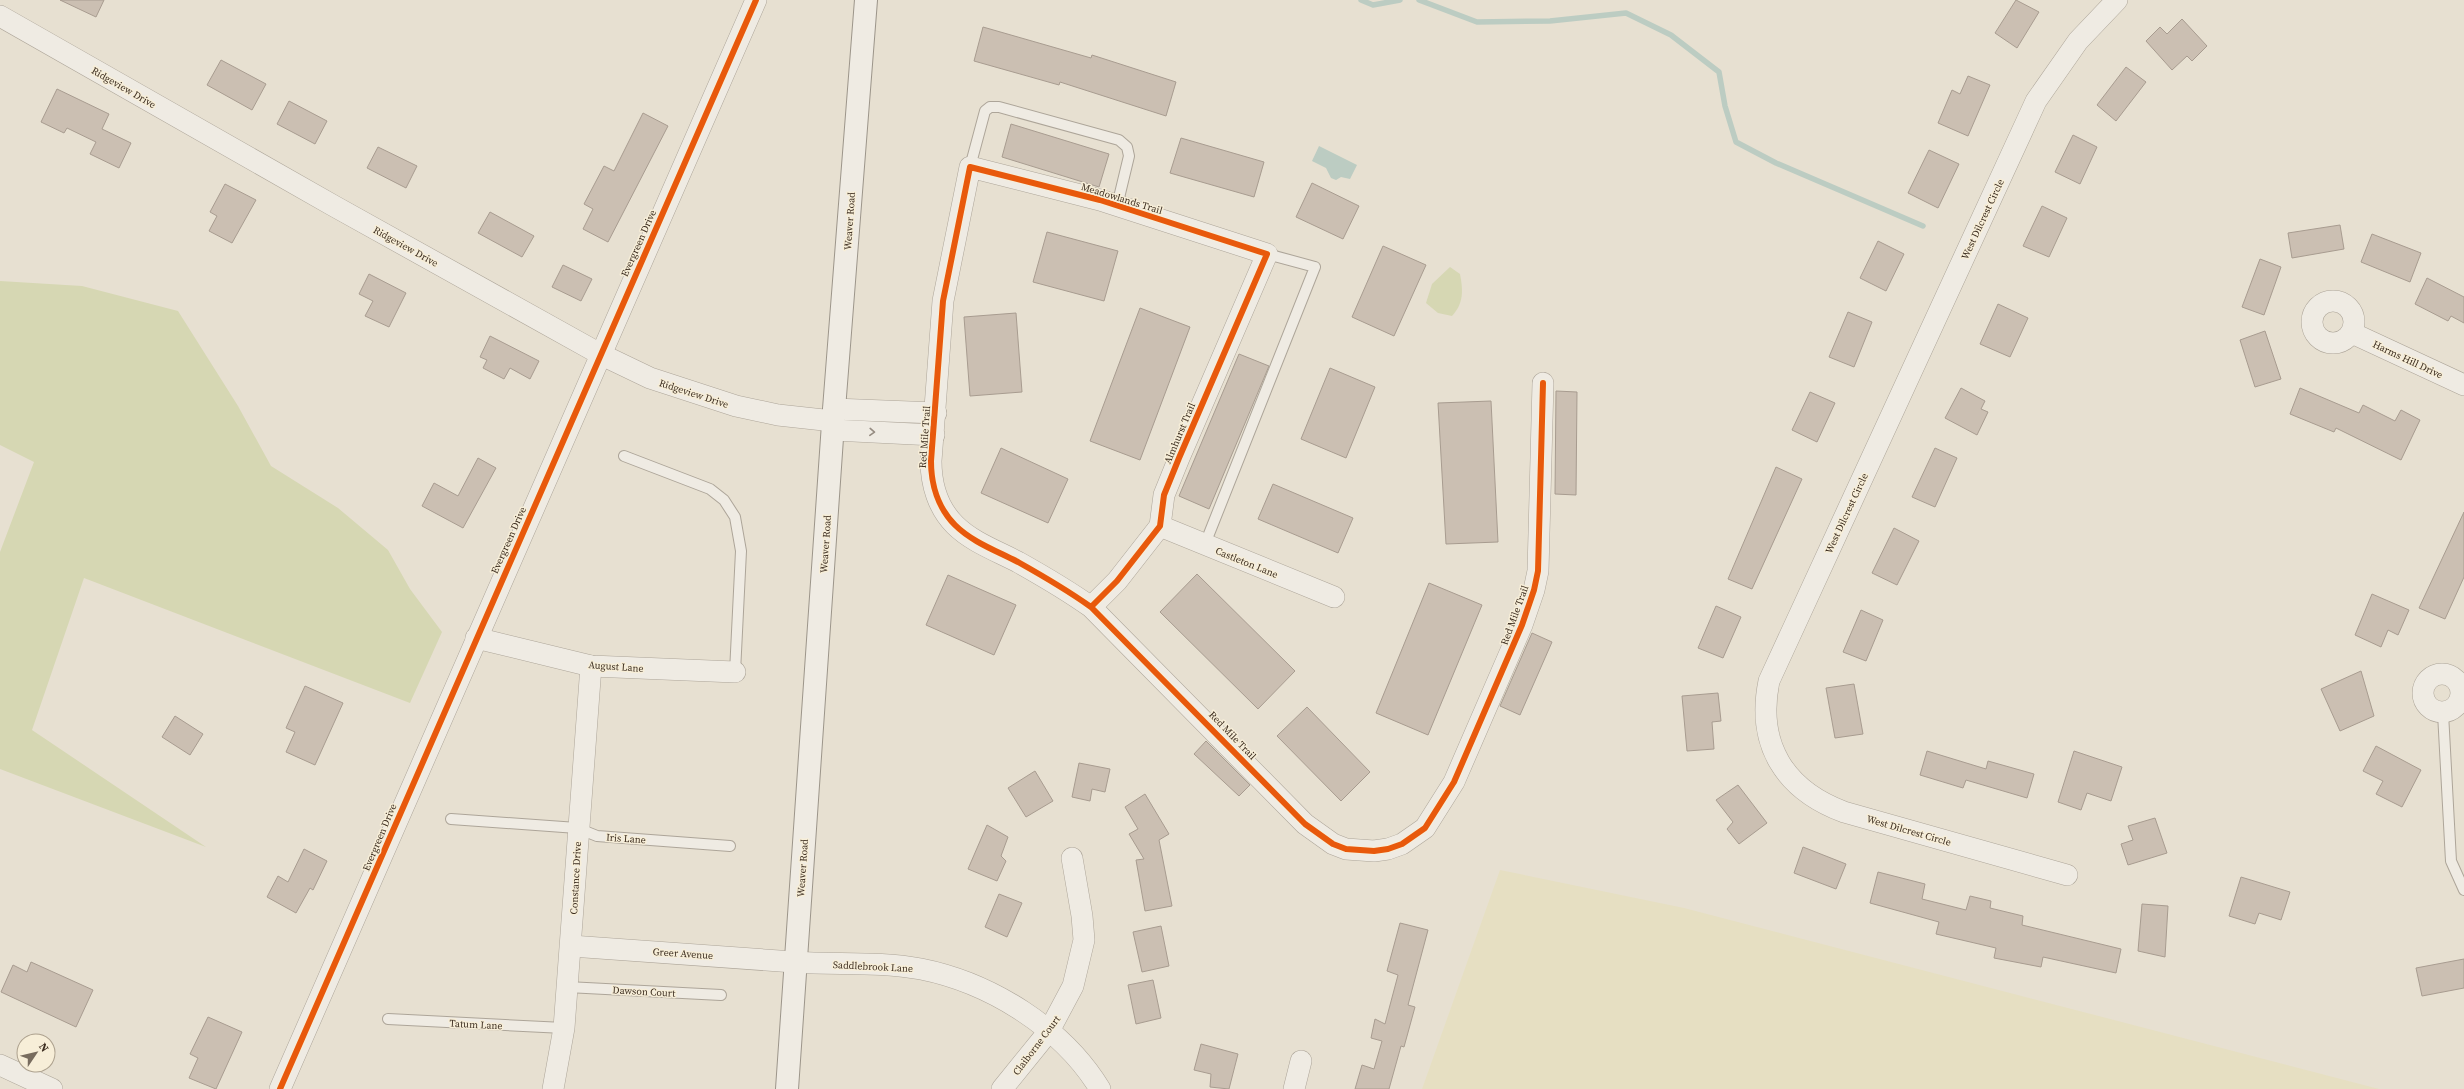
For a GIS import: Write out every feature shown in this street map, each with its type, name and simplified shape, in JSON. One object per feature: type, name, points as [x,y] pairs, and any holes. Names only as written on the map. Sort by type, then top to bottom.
[{"type":"main road","name":"Weaver Road","points":[[787,1089],[834,420],[866,0]]},
{"type":"street","name":"Evergreen Drive","points":[[280,1089],[756,0]]},
{"type":"street","name":"West Dilcrest Circle","points":[[2067,875],[1844,812],[1810,797],[1796,784],[1774,752],[1766,723],[1766,697],[1772,674],[2036,101],[2078,41],[2117,0]]},
{"type":"street","name":"Ridgeview Drive","points":[[0,16],[334,206],[600,354],[650,378],[729,404],[778,415],[834,420]]},
{"type":"street","name":"Red Mile Trail","points":[[970,167],[943,302],[931,476],[937,498],[955,525],[971,538],[1055,582],[1091,607],[1305,824],[1333,844],[1346,849],[1374,851],[1402,844],[1414,837],[1432,820],[1454,782],[1522,625],[1534,590],[1538,572],[1542,383]]},
{"type":"street","name":"Meadowlands Trail","points":[[970,167],[1116,206],[1267,254]]},
{"type":"street","name":"Almhurst Trail","points":[[1160,526],[1164,495],[1267,254]]},
{"type":"street","name":"Harms Hill Drive","points":[[2352,333],[2464,385]]},
{"type":"street","name":"Red Mile Trail","points":[[834,420],[936,413]]},
{"type":"street","name":"Red Mile Trail","points":[[834,420],[934,435]]},
{"type":"street","name":"Castleton Lane","points":[[1160,526],[1334,597]]},
{"type":"street","points":[[1091,607],[1117,581],[1160,526]]},
{"type":"street","name":"August Lane","points":[[476,638],[591,666],[735,672]]},
{"type":"street","name":"Constance Drive","points":[[553,1089],[564,1028],[571,946],[577,828],[591,666]]},
{"type":"street","points":[[2441,674],[2461,678],[2462,692],[2458,704],[2454,709],[2443,713],[2432,710],[2424,701],[2423,689],[2425,683],[2429,678],[2441,674]]},
{"type":"street","name":"Claiborne Court","points":[[1002,1089],[1048,1031],[1073,986],[1084,940],[1082,916],[1072,858]]},
{"type":"street","name":"Greer Avenue","points":[[571,946],[796,962]]},
{"type":"street","name":"Saddlebrook Lane","points":[[796,962],[895,966],[946,975],[975,986],[1003,1000],[1048,1031],[1080,1062],[1100,1089]]},
{"type":"street","points":[[1294,1089],[1301,1061]]},
{"type":"street","points":[[0,1065],[52,1089]]},
{"type":"lane","points":[[970,167],[985,111],[990,107],[999,107],[1119,140],[1127,148],[1129,156],[1116,206]]},
{"type":"lane","points":[[1205,544],[1315,267],[1267,254]]},
{"type":"lane","points":[[624,456],[710,489],[724,500],[735,517],[741,551],[735,672]]},
{"type":"lane","points":[[2443,713],[2451,860],[2464,890]]},
{"type":"lane","name":"Iris Lane","points":[[451,819],[577,828],[598,836],[730,846]]},
{"type":"lane","name":"Dawson Court","points":[[567,988],[721,996]]},
{"type":"lane","name":"Tatum Lane","points":[[388,1019],[564,1028]]},
{"type":"shaded area","points":[[1319,146],[1357,165],[1350,179],[1341,177],[1336,180],[1331,178],[1326,168],[1312,161]]},
{"type":"shaded area","points":[[1500,870],[1684,908],[2379,1089],[1422,1089]]},
{"type":"green space","points":[[1450,267],[1460,274],[1462,285],[1461,301],[1452,316],[1438,313],[1426,303],[1432,284]]},
{"type":"green space","points":[[0,281],[82,286],[178,311],[238,406],[271,466],[338,508],[388,550],[410,589],[442,632],[410,703],[84,578],[32,730],[206,847],[0,769],[0,552],[34,462],[0,445]]},
{"type":"building","points":[[60,0],[104,0],[96,17]]},
{"type":"building","points":[[2016,0],[2039,12],[2017,48],[1995,33]]},
{"type":"building","points":[[2182,19],[2207,46],[2192,61],[2187,56],[2172,70],[2146,41],[2160,27],[2167,34]]},
{"type":"building","points":[[983,27],[1091,58],[1092,55],[1176,82],[1166,116],[1060,82],[1059,85],[974,61]]},
{"type":"building","points":[[221,60],[266,84],[252,110],[207,85]]},
{"type":"building","points":[[2126,67],[2146,82],[2116,121],[2097,105]]},
{"type":"building","points":[[1968,76],[1990,85],[1968,136],[1938,123],[1952,90],[1960,94]]},
{"type":"building","points":[[57,89],[109,114],[102,129],[131,143],[119,168],[90,154],[96,142],[67,128],[64,133],[41,122]]},
{"type":"building","points":[[289,101],[327,121],[315,144],[277,124]]},
{"type":"building","points":[[643,113],[668,126],[608,242],[583,229],[593,209],[584,204],[604,166],[614,171]]},
{"type":"building","points":[[1011,124],[1109,154],[1099,187],[1002,157]]},
{"type":"building","points":[[2073,135],[2097,147],[2080,184],[2055,172]]},
{"type":"building","points":[[1181,138],[1264,162],[1254,197],[1170,173]]},
{"type":"building","points":[[378,147],[417,166],[406,188],[367,168]]},
{"type":"building","points":[[1929,150],[1959,164],[1938,208],[1908,193]]},
{"type":"building","points":[[1312,183],[1359,206],[1343,239],[1296,217]]},
{"type":"building","points":[[225,184],[256,200],[232,243],[209,231],[217,216],[210,212]]},
{"type":"building","points":[[2042,206],[2067,218],[2049,257],[2023,246]]},
{"type":"building","points":[[490,212],[534,236],[522,257],[478,233]]},
{"type":"building","points":[[2340,225],[2344,249],[2292,258],[2288,233]]},
{"type":"building","points":[[1047,232],[1118,251],[1104,301],[1033,282]]},
{"type":"building","points":[[2372,234],[2421,253],[2410,282],[2361,262]]},
{"type":"building","points":[[1878,241],[1904,254],[1886,291],[1860,278]]},
{"type":"building","points":[[1383,246],[1426,265],[1394,336],[1352,317]]},
{"type":"building","points":[[2260,259],[2281,267],[2264,315],[2242,307]]},
{"type":"building","points":[[563,265],[592,279],[581,301],[552,287]]},
{"type":"building","points":[[369,274],[406,293],[389,327],[365,316],[373,301],[359,294]]},
{"type":"building","points":[[2427,278],[2464,297],[2464,323],[2451,316],[2448,321],[2415,304]]},
{"type":"building","points":[[1998,304],[2028,318],[2010,357],[1980,344]]},
{"type":"building","points":[[1140,308],[1190,327],[1140,460],[1090,441]]},
{"type":"building","points":[[1848,312],[1872,322],[1854,367],[1829,357]]},
{"type":"building","points":[[1016,313],[1022,392],[970,396],[964,317]]},
{"type":"building","points":[[2265,331],[2281,379],[2255,387],[2240,340]]},
{"type":"building","points":[[490,336],[539,361],[530,379],[510,368],[504,379],[483,368],[487,360],[480,357]]},
{"type":"building","points":[[1239,354],[1269,366],[1209,509],[1179,496]]},
{"type":"building","points":[[1330,368],[1375,387],[1346,458],[1301,439]]},
{"type":"building","points":[[1961,388],[1985,401],[1981,409],[1988,412],[1977,435],[1945,418]]},
{"type":"building","points":[[2300,388],[2359,413],[2363,405],[2395,421],[2401,410],[2420,420],[2401,460],[2336,428],[2334,432],[2290,414]]},
{"type":"building","points":[[1556,391],[1577,392],[1576,495],[1555,494]]},
{"type":"building","points":[[1810,392],[1835,403],[1817,442],[1792,430]]},
{"type":"building","points":[[1491,401],[1498,542],[1446,544],[1438,403]]},
{"type":"building","points":[[1001,448],[1068,479],[1048,523],[981,493]]},
{"type":"building","points":[[1935,448],[1957,458],[1935,507],[1912,497]]},
{"type":"building","points":[[478,458],[496,468],[463,528],[422,506],[434,483],[458,496]]},
{"type":"building","points":[[1776,467],[1802,479],[1752,589],[1728,579]]},
{"type":"building","points":[[1273,484],[1353,518],[1338,553],[1258,519]]},
{"type":"building","points":[[2464,512],[2464,577],[2445,619],[2419,608]]},
{"type":"building","points":[[1894,528],[1919,541],[1897,585],[1872,573]]},
{"type":"building","points":[[1197,574],[1295,671],[1258,709],[1160,612]]},
{"type":"building","points":[[948,575],[1016,605],[994,655],[926,625]]},
{"type":"building","points":[[1429,583],[1482,605],[1428,735],[1376,713]]},
{"type":"building","points":[[2372,594],[2409,610],[2398,635],[2388,630],[2381,647],[2355,635]]},
{"type":"building","points":[[1716,606],[1741,617],[1723,658],[1698,648]]},
{"type":"building","points":[[1861,610],[1883,620],[1866,661],[1843,652]]},
{"type":"building","points":[[1532,633],[1552,642],[1520,715],[1500,706]]},
{"type":"building","points":[[2361,671],[2374,716],[2340,731],[2321,689]]},
{"type":"building","points":[[1854,684],[1863,734],[1835,738],[1826,688]]},
{"type":"building","points":[[305,686],[343,703],[315,765],[286,752],[295,732],[286,728]]},
{"type":"building","points":[[1718,693],[1721,721],[1712,722],[1714,749],[1687,751],[1682,696]]},
{"type":"building","points":[[1307,707],[1370,772],[1341,801],[1277,736]]},
{"type":"building","points":[[175,716],[203,734],[190,755],[162,737]]},
{"type":"building","points":[[1206,741],[1250,785],[1239,796],[1194,754]]},
{"type":"building","points":[[2376,746],[2421,770],[2402,807],[2376,794],[2383,781],[2363,771]]},
{"type":"building","points":[[1927,751],[1986,769],[1988,761],[2034,774],[2027,798],[1966,780],[1963,788],[1920,775]]},
{"type":"building","points":[[2074,751],[2122,767],[2111,801],[2087,793],[2081,810],[2058,802]]},
{"type":"building","points":[[1079,763],[1110,769],[1105,792],[1092,789],[1090,801],[1072,797]]},
{"type":"building","points":[[1035,771],[1053,801],[1026,817],[1008,788]]},
{"type":"building","points":[[1738,785],[1767,823],[1739,844],[1727,829],[1733,822],[1716,800]]},
{"type":"building","points":[[1145,794],[1169,834],[1159,840],[1172,906],[1145,911],[1136,860],[1144,859],[1129,834],[1138,829],[1125,807]]},
{"type":"building","points":[[2155,818],[2167,853],[2128,865],[2121,844],[2133,840],[2128,826]]},
{"type":"building","points":[[987,825],[1008,837],[1001,856],[1006,861],[997,881],[968,869]]},
{"type":"building","points":[[1803,847],[1846,864],[1836,889],[1794,873]]},
{"type":"building","points":[[304,849],[327,861],[313,890],[310,888],[296,913],[267,897],[278,876],[288,882]]},
{"type":"building","points":[[1878,872],[1925,884],[1922,899],[1966,910],[1970,896],[1991,901],[1990,908],[2023,916],[2022,925],[2121,949],[2116,973],[2043,957],[2041,967],[1994,958],[1996,948],[1936,934],[1939,922],[1870,903]]},
{"type":"building","points":[[2241,877],[2290,892],[2281,920],[2259,913],[2255,924],[2229,916]]},
{"type":"building","points":[[999,894],[1022,903],[1007,937],[985,927]]},
{"type":"building","points":[[2142,904],[2168,906],[2165,957],[2138,951]]},
{"type":"building","points":[[1400,923],[1428,930],[1408,1005],[1415,1007],[1404,1047],[1401,1046],[1389,1089],[1355,1089],[1362,1065],[1374,1069],[1382,1041],[1371,1038],[1375,1019],[1385,1024],[1398,975],[1387,971]]},
{"type":"building","points":[[1161,926],[1169,966],[1142,972],[1133,932]]},
{"type":"building","points":[[2464,959],[2464,988],[2422,996],[2416,968]]},
{"type":"building","points":[[31,962],[93,990],[76,1027],[1,992],[13,965],[27,972]]},
{"type":"building","points":[[1153,980],[1161,1018],[1136,1024],[1128,985]]},
{"type":"building","points":[[208,1017],[242,1032],[216,1089],[189,1078],[198,1058],[190,1054]]},
{"type":"building","points":[[1201,1044],[1238,1054],[1229,1089],[1210,1087],[1211,1074],[1194,1070]]},
{"type":"waterway","points":[[1361,0],[1373,5],[1400,0]]},
{"type":"waterway","points":[[1419,0],[1477,22],[1550,21],[1626,13],[1671,35],[1719,72],[1725,106],[1736,142],[1776,163],[1923,226]]},
{"type":"cycle path","points":[[280,1089],[756,0]]},
{"type":"cycle path","points":[[1091,607],[1117,581],[1160,526],[1164,495],[1267,254],[1100,200],[970,167],[943,301],[931,470],[934,487],[944,511],[955,525],[969,536],[1037,573],[1091,607],[1305,824],[1333,844],[1346,849],[1374,851],[1388,849],[1402,844],[1425,828],[1454,782],[1522,625],[1534,590],[1538,571],[1543,383]]}]
